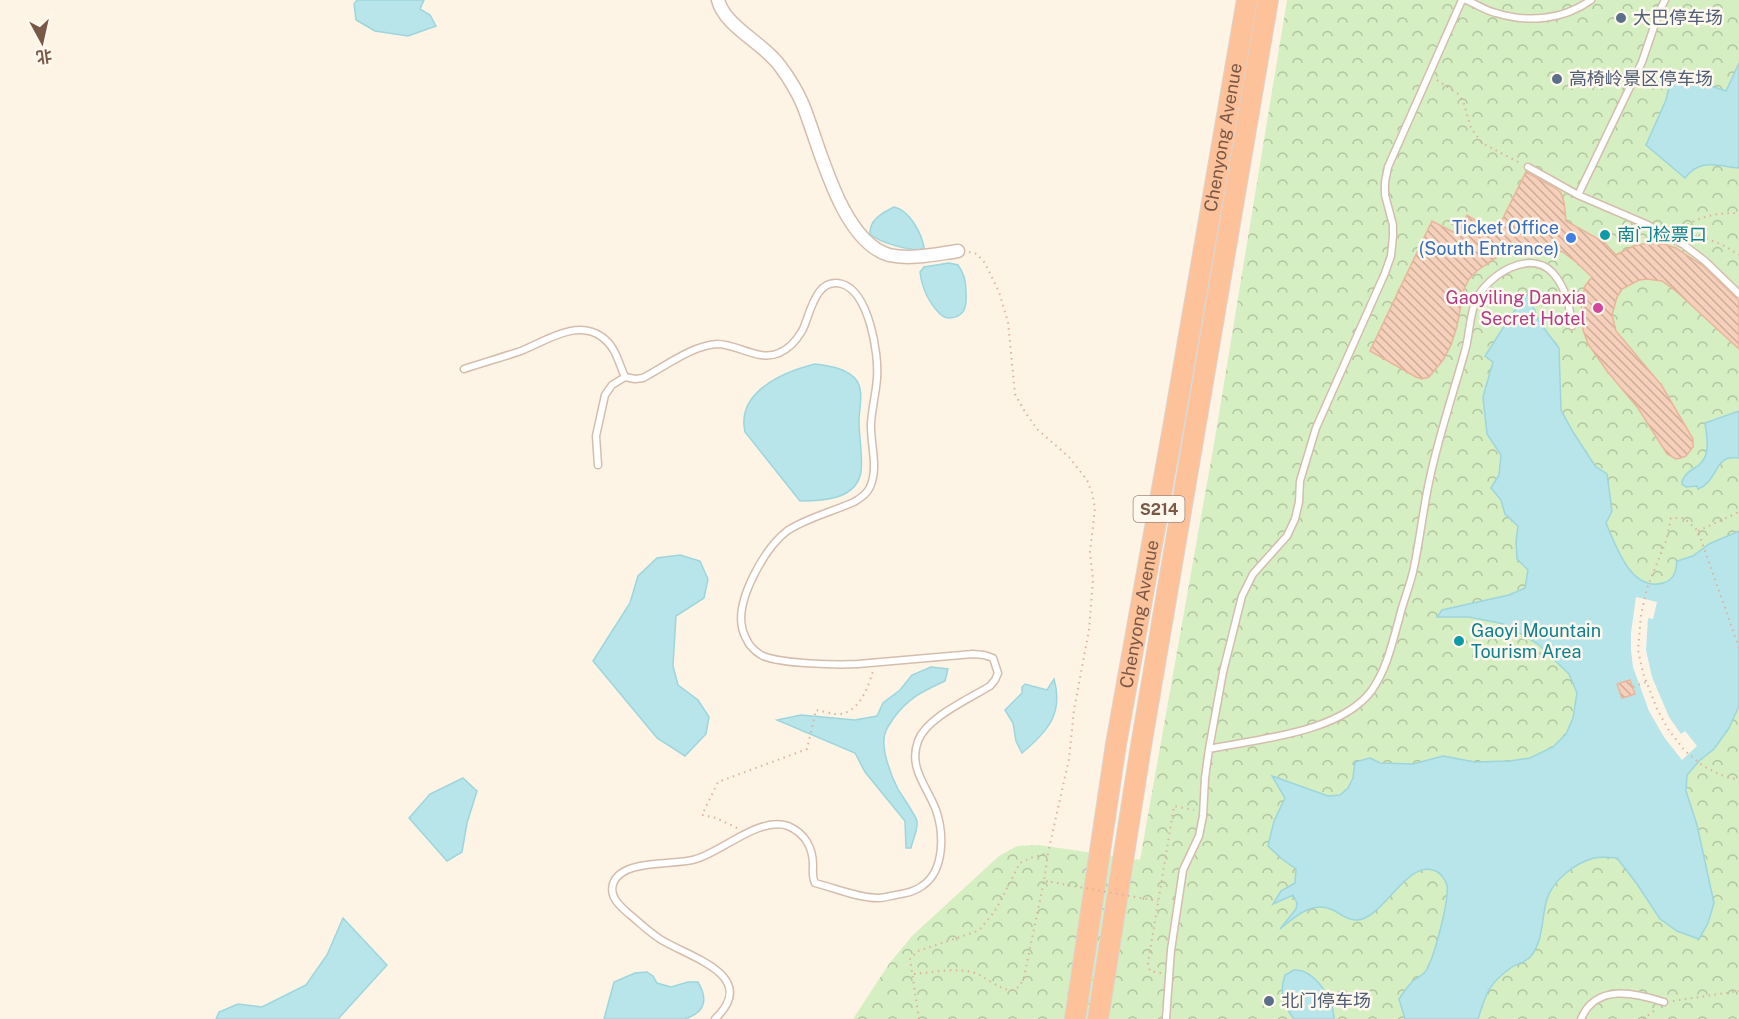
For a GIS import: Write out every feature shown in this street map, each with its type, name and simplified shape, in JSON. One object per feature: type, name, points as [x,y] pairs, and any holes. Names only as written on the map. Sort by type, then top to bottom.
[{"type":"highway","name":"Chenyong Avenue","points":[[1074,1019],[1116,744],[1248,0]]},
{"type":"highway","name":"Chenyong Avenue","points":[[1098,1019],[1141,746],[1268,0]]},
{"type":"street","points":[[718,0],[725,15],[778,63],[795,90],[829,178],[854,227],[864,240],[878,250],[892,255],[958,252]]},
{"type":"lane","points":[[1166,1019],[1172,950],[1183,870],[1199,836],[1209,749],[1223,672],[1242,596],[1253,574],[1287,536],[1295,519],[1300,481],[1316,428],[1385,273],[1393,236],[1393,225],[1385,195],[1388,167],[1464,0],[1494,13],[1521,19],[1548,18],[1576,9],[1591,0]]},
{"type":"lane","points":[[1578,195],[1642,62],[1665,0]]},
{"type":"lane","points":[[1528,167],[1578,195],[1648,225],[1684,245],[1705,261],[1739,294]]},
{"type":"lane","points":[[1209,749],[1298,732],[1328,721],[1358,704],[1370,693],[1380,677],[1391,650],[1414,570],[1436,450],[1469,340],[1473,308],[1484,287],[1495,277],[1516,266],[1529,263],[1539,264],[1548,268],[1555,275],[1566,296],[1572,326]]},
{"type":"lane","points":[[598,465],[596,436],[605,395],[612,385],[625,377],[643,378],[699,347],[715,344],[732,345],[765,357],[779,353],[793,344],[803,330],[816,296],[824,287],[834,283],[843,284],[861,299],[868,315],[874,340],[878,375],[871,424],[873,479],[870,489],[862,497],[798,525],[779,538],[762,560],[746,593],[741,614],[744,635],[753,649],[763,656],[779,660],[842,665],[973,654],[993,658],[998,673],[990,686],[935,719],[925,728],[917,743],[915,762],[917,771],[935,809],[940,826],[941,847],[939,862],[933,877],[912,892],[879,898],[816,883],[813,878],[813,852],[808,843],[788,826],[776,824],[763,826],[696,860],[639,866],[619,874],[613,881],[614,897],[619,905],[636,920],[660,939],[712,966],[725,978],[729,986],[728,1000],[725,1009],[715,1019]]},
{"type":"lane","points":[[464,369],[521,351],[550,338],[584,330],[600,336],[612,347],[625,377]]},
{"type":"lane","points":[[1581,1019],[1592,1003],[1604,995],[1620,993],[1664,1002]]},
{"type":"path","points":[[1429,76],[1458,94],[1463,101],[1471,128],[1482,144],[1528,167]]},
{"type":"path","points":[[1688,223],[1719,213],[1739,213]]},
{"type":"path","points":[[1684,245],[1697,235],[1723,245],[1739,255]]},
{"type":"path","points":[[913,976],[949,970],[977,974],[1006,989],[1020,986],[1024,977],[1048,853],[1068,768],[1074,710],[1089,630],[1093,580],[1090,552],[1095,508],[1087,480],[1069,457],[1038,429],[1024,412],[1015,394],[1008,322],[992,275],[977,255],[958,252]]},
{"type":"path","points":[[1698,531],[1739,512]]},
{"type":"path","points":[[1739,648],[1698,531],[1684,518],[1671,518],[1666,541],[1647,588],[1639,626],[1638,650],[1646,682],[1668,729],[1684,750],[1703,766],[1721,775],[1739,780]]},
{"type":"path","points":[[746,835],[730,824],[702,815],[717,782],[807,749],[816,710],[843,714],[852,709],[867,689],[876,663]]},
{"type":"path","points":[[1633,687],[1646,682]]},
{"type":"path","points":[[1170,974],[1150,971],[1148,963],[1174,806],[1203,812]]},
{"type":"path","points":[[919,1019],[910,959],[918,951],[980,929],[995,911],[1020,863],[1048,853]]},
{"type":"path","points":[[1044,881],[1158,901]]},
{"type":"path","points":[[1643,1019],[1664,1002],[1739,992]]},
{"type":"green space","name":"Gaoyi Mountain Tourism Area","points":[[1287,0],[1739,0],[1739,1019],[853,1019],[889,964],[912,936],[999,856],[1017,846],[1039,845],[1140,860],[1215,438]]},
{"type":"water","points":[[357,0],[424,0],[420,9],[430,15],[436,26],[408,36],[375,31],[356,20],[354,4]]},
{"type":"water","points":[[1739,63],[1739,168],[1703,166],[1685,178],[1646,145],[1666,100],[1671,79],[1682,69],[1695,73],[1708,85],[1726,91]]},
{"type":"water","points":[[894,207],[905,212],[914,222],[924,247],[921,250],[894,245],[870,234],[874,221]]},
{"type":"water","points":[[949,263],[958,265],[966,284],[966,306],[962,313],[950,318],[940,314],[929,300],[920,272],[924,267]]},
{"type":"water","points":[[1528,294],[1540,323],[1559,348],[1561,410],[1595,466],[1607,474],[1612,511],[1606,523],[1626,565],[1634,574],[1642,581],[1652,584],[1667,582],[1674,575],[1677,561],[1693,556],[1709,544],[1739,531],[1739,706],[1729,728],[1714,749],[1687,775],[1686,791],[1697,825],[1714,903],[1708,923],[1699,939],[1677,931],[1660,919],[1617,858],[1600,857],[1587,860],[1572,868],[1554,885],[1547,899],[1540,936],[1535,949],[1529,958],[1512,967],[1493,984],[1486,995],[1478,1019],[1405,1019],[1399,999],[1413,981],[1426,971],[1430,962],[1444,915],[1447,893],[1445,881],[1436,871],[1425,869],[1406,880],[1368,916],[1358,920],[1345,917],[1325,907],[1311,908],[1280,929],[1296,909],[1297,903],[1293,895],[1273,904],[1281,891],[1295,883],[1296,869],[1268,846],[1274,821],[1285,798],[1272,776],[1328,796],[1340,795],[1348,788],[1353,778],[1355,762],[1370,758],[1380,763],[1413,764],[1443,756],[1475,762],[1510,761],[1530,758],[1553,747],[1566,734],[1573,718],[1577,693],[1569,674],[1538,644],[1504,624],[1469,617],[1437,617],[1442,610],[1509,595],[1525,588],[1528,570],[1517,559],[1518,526],[1505,514],[1501,500],[1491,488],[1499,475],[1501,455],[1487,434],[1483,397],[1493,362],[1485,356]]},
{"type":"water","points":[[815,364],[843,370],[849,373],[859,385],[861,472],[852,488],[837,497],[800,501],[745,432],[744,418],[755,395],[765,386],[789,372]]},
{"type":"water","points":[[1739,411],[1739,458],[1725,460],[1710,480],[1698,489],[1697,486],[1686,487],[1682,481],[1703,461],[1707,451],[1705,423]]},
{"type":"water","points":[[680,555],[700,561],[708,579],[704,598],[676,616],[673,666],[678,685],[698,700],[709,717],[706,734],[685,756],[657,738],[593,661],[630,603],[638,576],[657,558]]},
{"type":"water","points":[[931,667],[948,669],[945,681],[910,700],[888,726],[884,737],[885,752],[892,776],[917,821],[911,848],[906,848],[905,821],[865,772],[855,753],[777,720],[801,715],[855,720],[877,716],[883,703],[900,690],[912,675]]},
{"type":"water","points":[[1054,679],[1057,691],[1055,712],[1046,730],[1022,753],[1016,741],[1013,723],[1005,710],[1022,693],[1022,687],[1025,684],[1047,690]]},
{"type":"water","points":[[463,778],[477,791],[467,823],[462,852],[447,861],[409,818],[430,794]]},
{"type":"water","points":[[343,918],[387,965],[338,1019],[216,1019],[219,1012],[238,1004],[262,1007],[306,985],[327,955]]},
{"type":"water","points":[[1294,970],[1309,975],[1322,987],[1331,1003],[1334,1019],[1294,1019],[1287,1009],[1282,993],[1285,975]]},
{"type":"water","points":[[647,972],[657,983],[671,987],[688,982],[698,982],[704,999],[701,1009],[685,1019],[604,1019],[614,982],[635,973]]},
{"type":"pier","points":[[1636,597],[1657,602],[1653,619],[1648,618],[1646,650],[1652,677],[1669,717],[1681,734],[1685,731],[1697,746],[1682,760],[1664,737],[1649,711],[1633,667],[1631,633]]},
{"type":"building","points":[[1526,172],[1561,193],[1566,221],[1604,242],[1616,255],[1633,246],[1643,244],[1664,244],[1676,248],[1702,265],[1739,301],[1739,349],[1662,281],[1639,280],[1622,289],[1617,297],[1612,315],[1616,331],[1662,386],[1693,439],[1693,447],[1686,456],[1676,459],[1667,454],[1638,408],[1588,344],[1583,330],[1581,303],[1585,286],[1592,277],[1563,252],[1522,248],[1499,256],[1478,270],[1469,279],[1464,289],[1451,345],[1443,360],[1429,377],[1422,379],[1416,377],[1370,351],[1432,221],[1457,234],[1467,215],[1486,227],[1501,222]]},
{"type":"building","points":[[1630,680],[1635,694],[1622,698],[1617,684]]},
{"type":"place","name":"大巴停车场","points":[[1621,18]]},
{"type":"place","name":"高椅岭景区停车场","points":[[1557,79]]},
{"type":"place","name":"南门检票口","points":[[1605,235]]},
{"type":"place","name":"Ticket Office (South Entrance)","points":[[1571,238]]},
{"type":"place","name":"Gaoyiling Danxia Secret Hotel","points":[[1598,308]]},
{"type":"place","name":"Gaoyi Mountain Tourism Area","points":[[1459,641]]},
{"type":"place","name":"北门停车场","points":[[1269,1001]]}]
